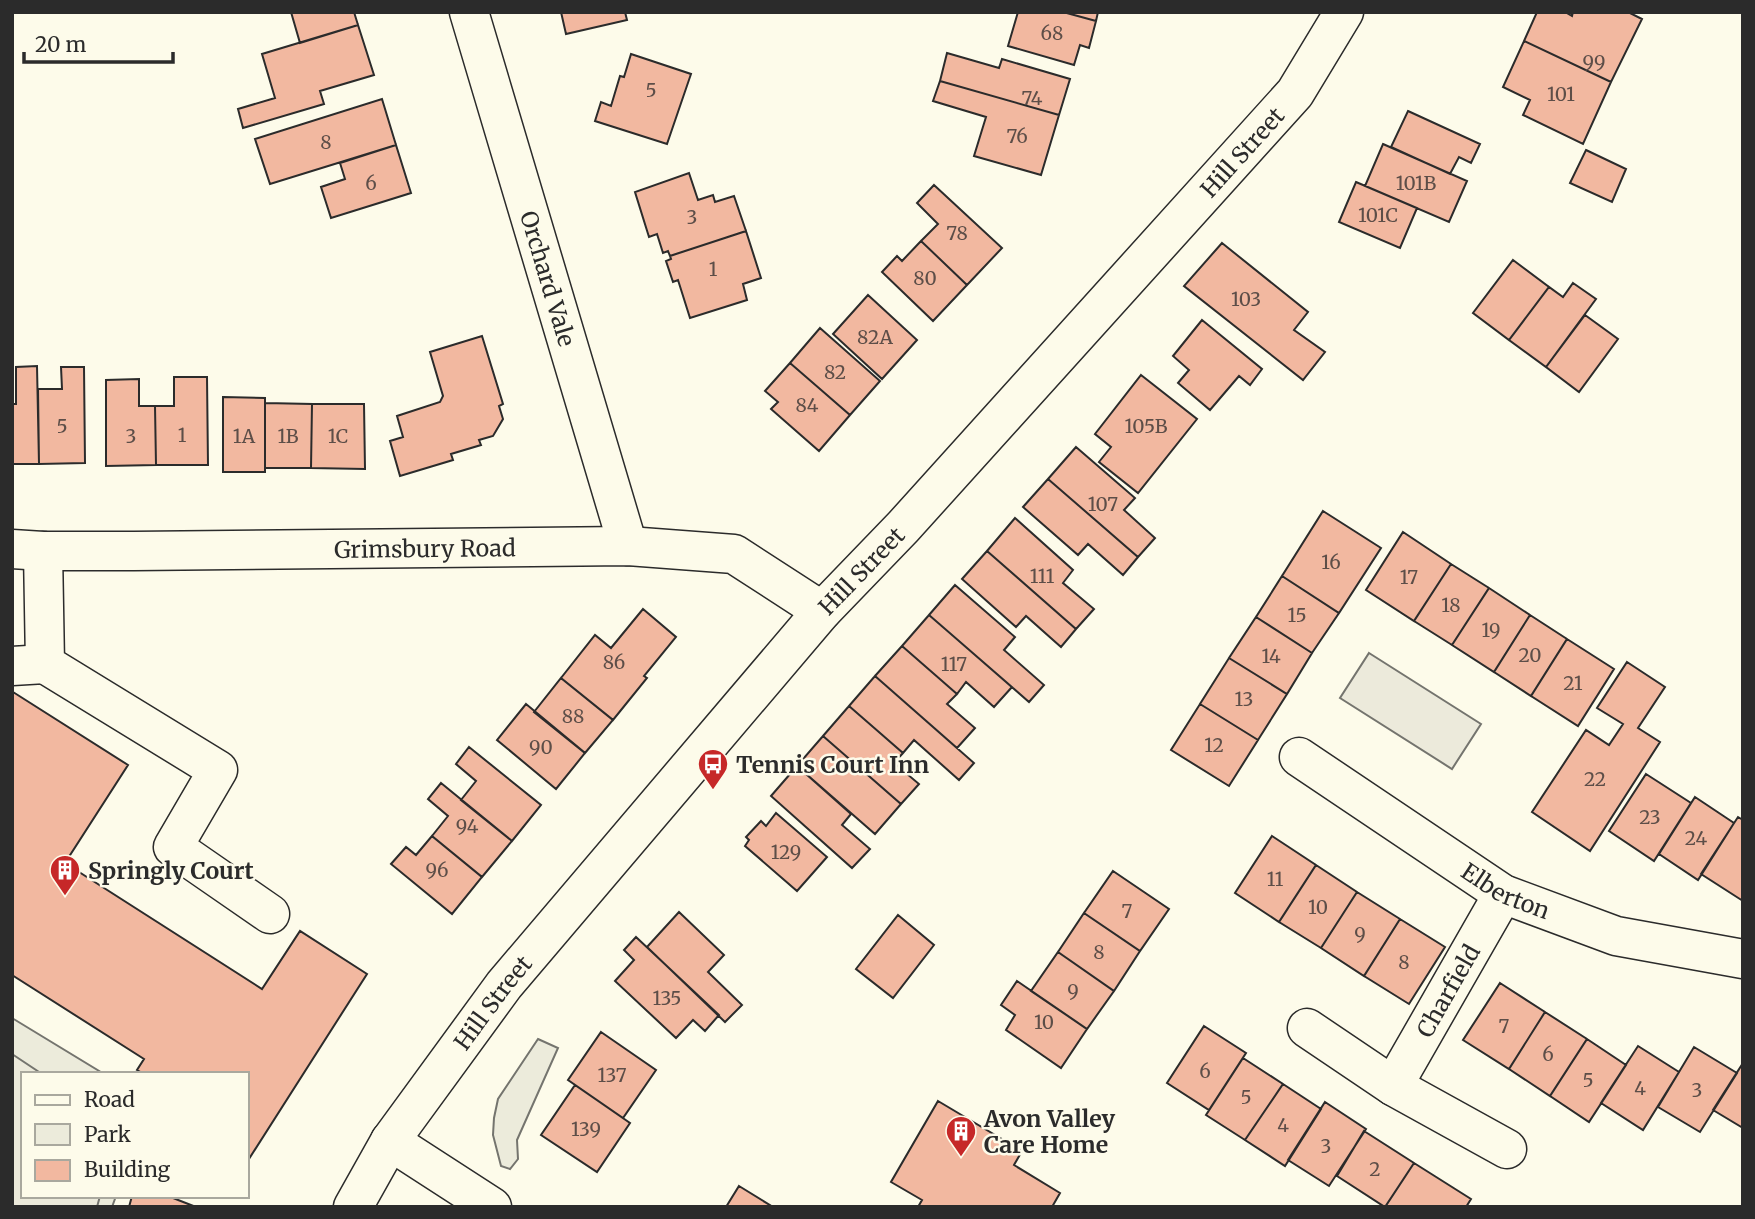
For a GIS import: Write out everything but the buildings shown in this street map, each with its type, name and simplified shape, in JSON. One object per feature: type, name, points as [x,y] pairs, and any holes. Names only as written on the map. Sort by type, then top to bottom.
[{"type":"street","name":"Orchard Vale","points":[[469,12],[628,546]]},
{"type":"street","name":"Hill Street","points":[[353,1207],[390,1141],[504,985],[822,611],[903,527],[1295,93],[1344,12]]},
{"type":"street","name":"Grimsbury Road","points":[[28,550],[628,546],[734,554],[822,611]]},
{"type":"street","points":[[28,550],[29,665],[218,770],[173,847],[271,914]]},
{"type":"street","name":"Elberton","points":[[1299,757],[1503,894],[1616,936],[1743,959]]},
{"type":"street","name":"Charfield","points":[[1393,1086],[1503,894]]},
{"type":"street","points":[[1307,1028],[1393,1086],[1507,1149]]},
{"type":"street","points":[[390,1141],[492,1207]]},
{"type":"green space","points":[[12,1018],[101,1072],[21,1072],[21,1198],[115,1198],[112,1207],[12,1207]]},
{"type":"green space","points":[[538,1039],[558,1048],[517,1140],[518,1159],[510,1169],[501,1166],[493,1135],[498,1099]]},
{"type":"shaded area","points":[[1369,653],[1481,724],[1452,769],[1340,698]]},
{"type":"shaded area","points":[[12,1054],[39,1072],[21,1072],[21,1198],[99,1198],[97,1207],[12,1207]]},
{"type":"place","name":"Tennis Court Inn","points":[[713,791]]},
{"type":"place","name":"Springly Court","points":[[65,897]]},
{"type":"place","name":"Avon Valley Care Home","points":[[961,1158]]}]
